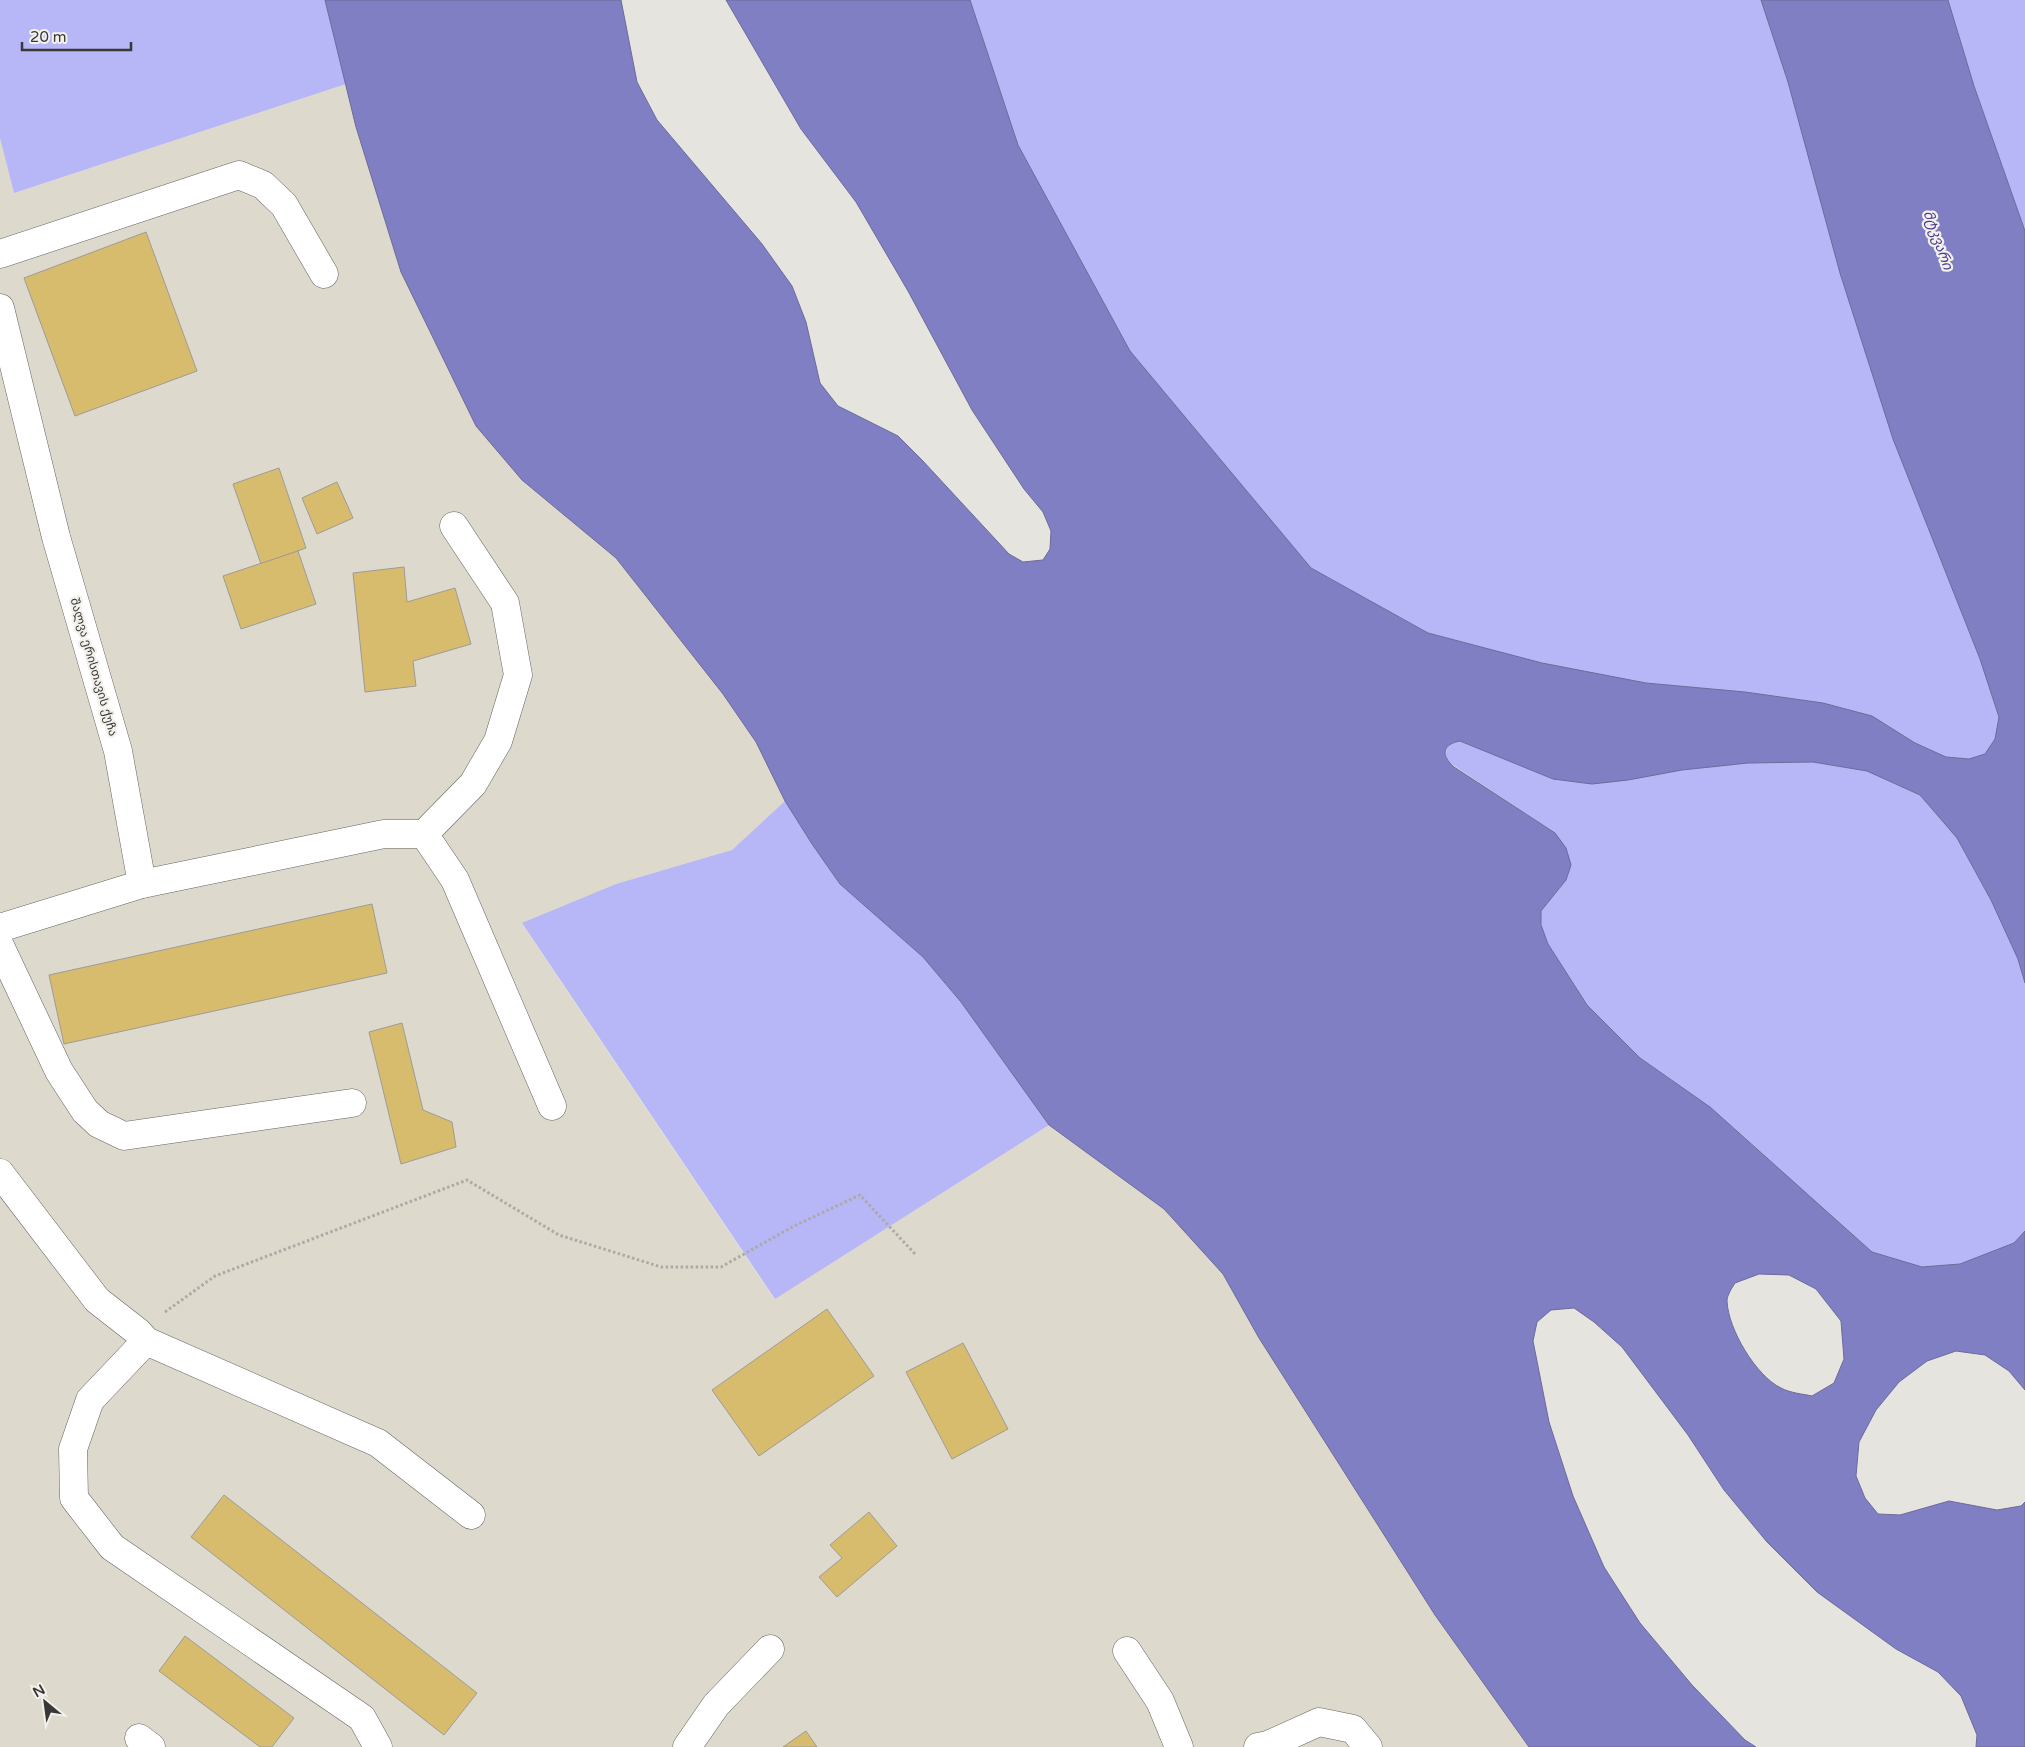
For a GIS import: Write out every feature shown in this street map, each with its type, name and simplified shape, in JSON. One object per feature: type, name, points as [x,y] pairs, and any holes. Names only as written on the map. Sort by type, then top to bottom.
[{"type":"lane","points":[[0,254],[239,175],[263,185],[284,205],[324,274]]},
{"type":"lane","name":"შალვა ერისთავის ქუჩა","points":[[0,308],[56,537],[118,751],[142,884]]},
{"type":"lane","points":[[0,928],[142,884],[384,834],[424,834],[473,784],[498,741],[518,675],[504,603],[454,526]]},
{"type":"lane","points":[[424,834],[455,880],[552,1106]]},
{"type":"lane","points":[[0,946],[59,1071],[85,1111],[99,1124],[124,1136],[352,1103]]},
{"type":"lane","points":[[0,1173],[97,1300],[142,1337],[378,1442],[472,1515]]},
{"type":"lane","points":[[142,1337],[90,1400],[73,1449],[74,1498],[112,1547],[362,1718],[378,1747]]},
{"type":"lane","points":[[687,1747],[716,1704],[770,1649]]},
{"type":"lane","points":[[1127,1651],[1160,1701],[1179,1747]]},
{"type":"lane","points":[[1258,1747],[1268,1745],[1318,1722],[1352,1728],[1368,1747]]},
{"type":"path","points":[[142,1337],[214,1276],[468,1180],[559,1235],[660,1267],[722,1267],[794,1226],[860,1195],[915,1254]]},
{"type":"shaded area","points":[[0,0],[325,0],[346,84],[14,193],[0,138]]},
{"type":"shaded area","points":[[970,0],[1761,0],[1788,82],[1893,439],[1980,659],[1999,717],[1995,739],[1985,754],[1969,759],[1946,757],[1915,743],[1872,716],[1823,703],[1745,692],[1646,683],[1542,663],[1428,633],[1311,568],[1130,351],[1018,145]]},
{"type":"shaded area","points":[[1948,0],[2025,0],[2025,231],[1974,86]]},
{"type":"shaded area","points":[[346,84],[356,127],[401,272],[476,426],[574,521],[616,558],[723,694],[756,742],[785,801],[732,850],[616,884],[522,924],[774,1299],[1049,1125],[1164,1209],[1223,1274],[1259,1338],[1435,1615],[1529,1747],[0,1747],[0,138],[14,193]]},
{"type":"shaded area","points":[[1460,741],[1553,779],[1628,780],[1682,770],[1748,763],[1813,762],[1867,771],[1920,795],[1957,838],[1991,900],[2018,959],[2025,983],[2025,1231],[2014,1243],[1960,1264],[1922,1267],[1872,1252],[1710,1107],[1640,1058],[1587,1005],[1548,944],[1541,925],[1541,911],[1566,880],[1555,833],[1447,761],[1446,753],[1448,747],[1452,743]]},
{"type":"shaded area","points":[[785,801],[840,884],[923,957],[961,1002],[1049,1125],[775,1299],[522,923],[616,884],[732,850]]},
{"type":"water","name":"მტკვარი","points":[[325,0],[621,0],[637,82],[657,120],[762,244],[792,286],[806,322],[820,383],[838,406],[898,436],[1009,554],[1023,562],[1043,560],[1050,549],[1051,531],[1043,512],[1024,489],[972,410],[908,291],[856,202],[801,129],[726,0],[970,0],[1018,145],[1130,351],[1311,568],[1428,633],[1542,663],[1646,683],[1745,692],[1823,703],[1872,716],[1915,743],[1946,757],[1969,759],[1985,754],[1995,739],[1999,717],[1980,659],[1893,439],[1840,273],[1788,82],[1761,0],[1948,0],[1974,86],[2025,231],[2025,983],[2018,959],[1991,900],[1957,838],[1920,795],[1867,771],[1813,762],[1748,763],[1682,770],[1628,780],[1592,784],[1553,779],[1460,741],[1454,742],[1447,747],[1445,754],[1454,767],[1555,833],[1566,848],[1571,865],[1566,880],[1541,911],[1541,925],[1548,944],[1587,1005],[1640,1058],[1710,1107],[1872,1252],[1922,1267],[1960,1264],[2014,1243],[2025,1231],[2025,1390],[2009,1371],[1985,1355],[1956,1351],[1927,1361],[1899,1382],[1876,1410],[1859,1442],[1856,1476],[1865,1498],[1878,1514],[1900,1515],[1949,1501],[1997,1510],[2021,1506],[2025,1502],[2025,1747],[1976,1747],[1977,1735],[1961,1696],[1938,1672],[1896,1649],[1817,1592],[1767,1542],[1724,1490],[1688,1435],[1622,1347],[1594,1322],[1574,1308],[1551,1310],[1537,1322],[1533,1341],[1549,1422],[1573,1496],[1604,1567],[1640,1623],[1692,1685],[1745,1740],[1756,1747],[1529,1747],[1435,1615],[1259,1338],[1223,1274],[1164,1209],[1049,1125],[961,1002],[923,957],[840,884],[785,801],[756,742],[723,694],[616,558],[522,480],[476,426],[401,272],[356,127]],"holes":[[[1759,1274],[1789,1275],[1816,1289],[1841,1321],[1844,1359],[1834,1383],[1812,1396],[1785,1390],[1762,1373],[1753,1363],[1738,1338],[1729,1312],[1727,1299],[1735,1283]]]},
{"type":"building","points":[[146,232],[197,371],[75,416],[24,278]]},
{"type":"building","points":[[279,468],[306,548],[261,564],[233,484]]},
{"type":"building","points":[[337,482],[353,518],[317,534],[302,498]]},
{"type":"building","points":[[298,551],[316,604],[241,629],[223,576]]},
{"type":"building","points":[[404,567],[407,602],[455,588],[471,644],[413,661],[416,686],[365,692],[353,573]]},
{"type":"building","points":[[372,904],[387,973],[64,1044],[49,975]]},
{"type":"building","points":[[402,1023],[423,1110],[452,1122],[456,1147],[401,1164],[369,1032]]},
{"type":"building","points":[[827,1309],[874,1376],[759,1456],[712,1390]]},
{"type":"building","points":[[963,1343],[1008,1429],[952,1459],[906,1372]]},
{"type":"building","points":[[224,1495],[477,1693],[444,1735],[191,1537]]},
{"type":"building","points":[[869,1512],[897,1546],[837,1597],[819,1577],[842,1558],[830,1545]]},
{"type":"building","points":[[185,1636],[294,1718],[272,1747],[260,1747],[159,1671]]},
{"type":"building","points":[[806,1731],[817,1747],[783,1747]]}]
